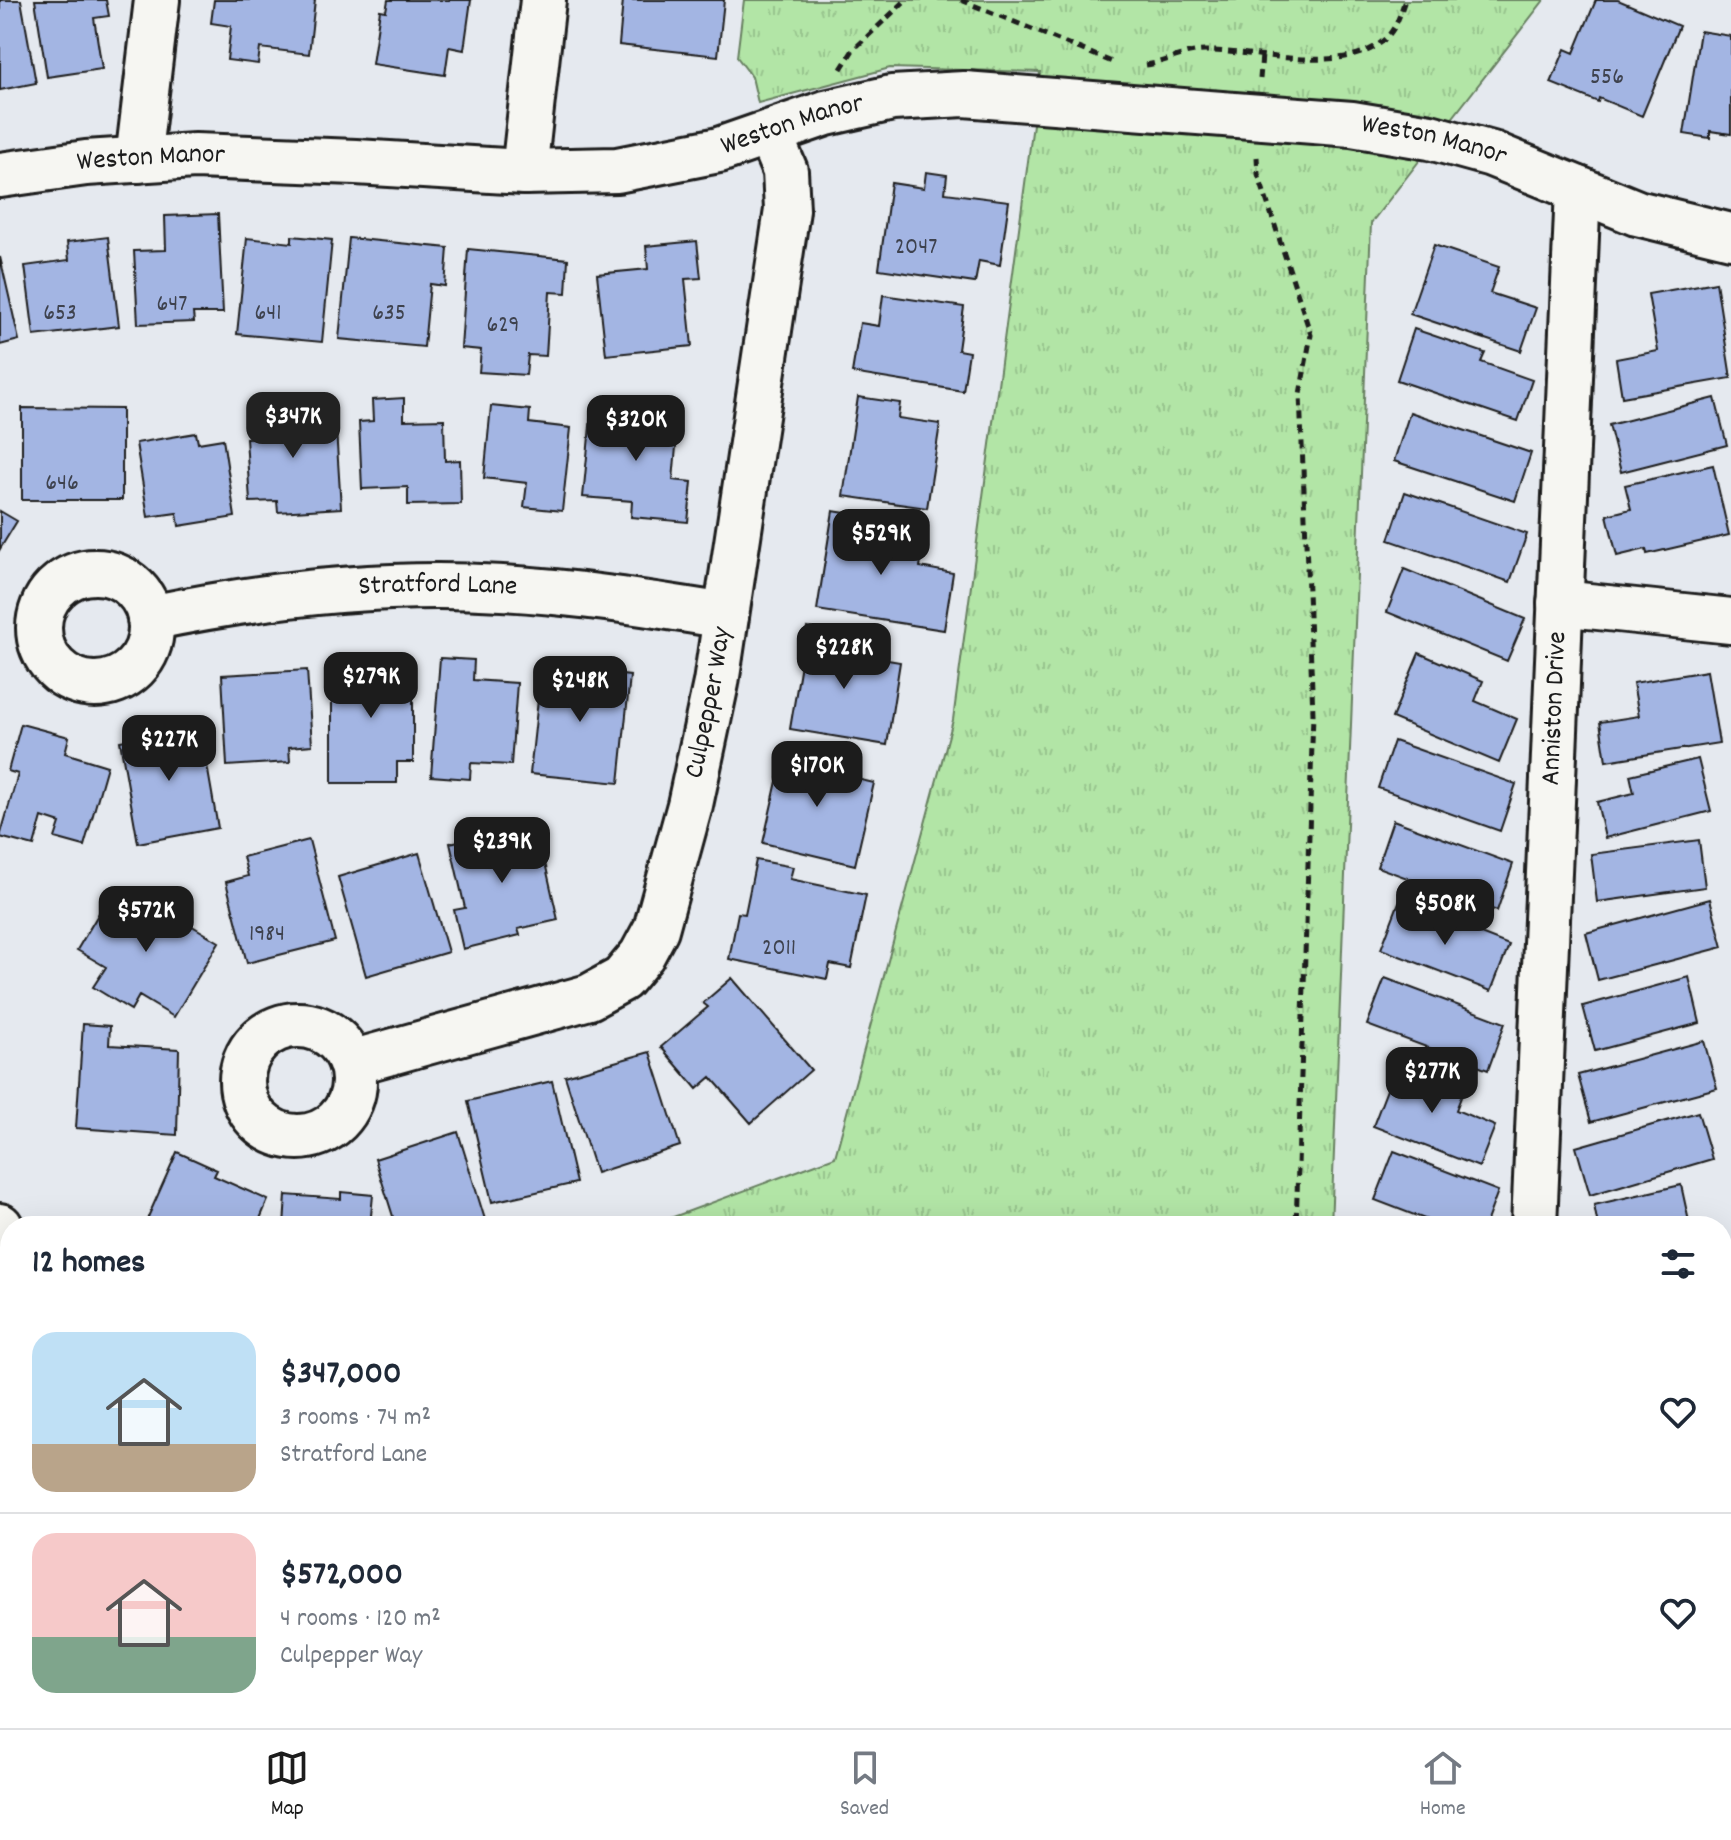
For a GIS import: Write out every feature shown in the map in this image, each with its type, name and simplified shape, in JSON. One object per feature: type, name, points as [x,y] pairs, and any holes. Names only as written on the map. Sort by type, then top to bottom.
[{"type":"street","points":[[138,160],[157,0]]},
{"type":"street","points":[[524,172],[543,0]]},
{"type":"street","name":"Weston Manor","points":[[0,175],[86,163],[210,156],[524,172],[617,170],[719,150],[826,113],[892,98],[964,94],[1352,124],[1430,137],[1492,154],[1637,213],[1731,236]]},
{"type":"street","name":"Culpepper Way","points":[[351,1063],[589,997],[622,979],[642,955],[656,929],[690,805],[716,683],[787,210],[785,171],[769,133]]},
{"type":"street","name":"Anniston Drive","points":[[1534,1216],[1578,189]]},
{"type":"street","name":"Stratford Lane","points":[[150,618],[259,599],[397,586],[502,588],[616,599],[726,616]]},
{"type":"street","points":[[1560,603],[1731,621]]},
{"type":"path","points":[[826,113],[833,87],[853,50],[906,0]]},
{"type":"path","points":[[961,0],[1118,64]]},
{"type":"path","points":[[1137,66],[1191,51],[1343,58],[1384,41],[1396,26],[1405,0]]},
{"type":"path","points":[[1262,55],[1255,116],[1258,174],[1311,335],[1300,394],[1313,714],[1296,1216]]},
{"type":"green space","points":[[744,0],[1544,0],[1371,223],[1331,1216],[676,1216],[835,1157],[953,720],[1040,72],[890,68],[758,103],[752,77],[737,57]]},
{"type":"building","points":[[0,0],[21,0],[36,83],[0,90]]},
{"type":"building","points":[[35,0],[106,0],[109,16],[94,18],[102,69],[47,77]]},
{"type":"building","points":[[214,0],[315,0],[309,54],[260,48],[258,64],[227,60],[231,26],[211,23]]},
{"type":"building","points":[[388,0],[471,0],[464,50],[449,47],[445,75],[372,64],[380,10],[386,11]]},
{"type":"building","points":[[623,0],[724,0],[718,56],[619,45]]},
{"type":"building","points":[[1596,0],[1618,0],[1679,26],[1642,116],[1551,83],[1565,49],[1574,53]]},
{"type":"building","points":[[1700,31],[1731,36],[1731,134],[1710,131],[1710,138],[1684,134]]},
{"type":"building","points":[[926,172],[947,175],[945,193],[1009,201],[1000,265],[979,261],[975,283],[879,269],[891,183],[924,188]]},
{"type":"building","points":[[218,214],[223,313],[193,313],[194,322],[138,324],[134,251],[166,250],[165,216]]},
{"type":"building","points":[[292,236],[332,240],[322,342],[237,334],[247,238],[292,243]]},
{"type":"building","points":[[108,237],[119,326],[34,336],[25,266],[69,260],[67,242]]},
{"type":"building","points":[[349,238],[448,248],[445,286],[430,284],[424,347],[339,339]]},
{"type":"building","points":[[697,241],[701,278],[685,279],[692,346],[606,355],[597,274],[648,269],[646,246]]},
{"type":"building","points":[[1434,245],[1499,267],[1490,293],[1536,308],[1521,351],[1410,314]]},
{"type":"building","points":[[468,249],[568,259],[566,293],[550,292],[546,356],[528,355],[526,375],[479,372],[481,350],[461,348]]},
{"type":"building","points":[[0,257],[19,340],[0,345]]},
{"type":"building","points":[[1716,282],[1731,378],[1622,397],[1616,359],[1658,351],[1648,294]]},
{"type":"building","points":[[883,295],[964,307],[958,350],[969,352],[963,391],[852,373],[860,323],[879,326]]},
{"type":"building","points":[[1414,329],[1485,353],[1481,362],[1532,380],[1518,421],[1397,380]]},
{"type":"building","points":[[858,397],[900,403],[898,418],[940,424],[927,508],[843,496]]},
{"type":"building","points":[[404,398],[404,420],[444,419],[445,461],[460,460],[461,504],[408,505],[408,487],[362,489],[359,422],[373,421],[372,400]]},
{"type":"building","points":[[1715,398],[1727,445],[1621,472],[1609,425]]},
{"type":"building","points":[[309,401],[311,431],[336,429],[341,508],[278,512],[277,501],[250,502],[246,438],[260,437],[259,404]]},
{"type":"building","points":[[491,406],[530,410],[529,423],[571,428],[562,511],[524,507],[527,483],[484,478]]},
{"type":"building","points":[[592,406],[679,414],[673,480],[692,482],[688,522],[631,517],[632,501],[583,497]]},
{"type":"building","points":[[22,408],[122,409],[122,500],[22,500]]},
{"type":"building","points":[[1410,412],[1531,453],[1515,501],[1394,461]]},
{"type":"building","points":[[196,433],[198,443],[223,439],[235,517],[179,526],[177,513],[148,517],[136,443]]},
{"type":"building","points":[[1713,465],[1729,535],[1647,554],[1646,549],[1617,556],[1607,515],[1631,509],[1625,485]]},
{"type":"building","points":[[1405,492],[1527,534],[1510,582],[1389,540]]},
{"type":"building","points":[[0,511],[17,521],[0,549]]},
{"type":"building","points":[[833,511],[871,517],[869,533],[924,542],[920,567],[953,573],[944,630],[817,610]]},
{"type":"building","points":[[1404,569],[1525,619],[1507,661],[1387,612]]},
{"type":"building","points":[[807,628],[843,634],[840,652],[900,662],[887,745],[790,729]]},
{"type":"building","points":[[1419,653],[1483,681],[1475,701],[1517,719],[1499,763],[1392,718]]},
{"type":"building","points":[[440,658],[474,660],[473,680],[517,683],[511,765],[471,763],[470,779],[431,776]]},
{"type":"building","points":[[332,661],[413,661],[413,762],[397,762],[397,783],[332,783]]},
{"type":"building","points":[[542,662],[567,665],[566,669],[630,676],[619,783],[530,774]]},
{"type":"building","points":[[307,670],[312,745],[289,747],[290,762],[227,766],[222,675]]},
{"type":"building","points":[[1707,671],[1719,743],[1606,761],[1600,722],[1639,716],[1633,683]]},
{"type":"building","points":[[199,719],[218,828],[138,843],[120,741],[163,733],[162,726]]},
{"type":"building","points":[[21,724],[69,737],[65,753],[107,766],[84,846],[55,838],[60,823],[42,817],[34,846],[0,837],[18,774],[8,771]]},
{"type":"building","points":[[1394,741],[1516,784],[1500,831],[1378,788]]},
{"type":"building","points":[[785,746],[826,754],[822,771],[874,783],[855,865],[763,843]]},
{"type":"building","points":[[1698,759],[1711,811],[1605,838],[1597,802],[1634,793],[1630,775]]},
{"type":"building","points":[[1393,820],[1513,864],[1497,911],[1377,867]]},
{"type":"building","points":[[536,823],[558,920],[518,929],[520,935],[463,949],[454,910],[465,908],[450,843]]},
{"type":"building","points":[[309,840],[335,941],[247,963],[226,882],[248,876],[243,857]]},
{"type":"building","points":[[1699,840],[1705,887],[1597,902],[1591,854]]},
{"type":"building","points":[[419,853],[448,952],[366,976],[338,877]]},
{"type":"building","points":[[756,860],[793,867],[790,879],[866,895],[851,968],[830,964],[827,979],[729,959],[738,913],[745,914]]},
{"type":"building","points":[[137,893],[219,942],[174,1017],[139,996],[131,1010],[93,987],[106,967],[77,950],[108,898],[126,909]]},
{"type":"building","points":[[1710,899],[1723,947],[1598,980],[1586,933]]},
{"type":"building","points":[[1399,902],[1509,945],[1491,991],[1381,949]]},
{"type":"building","points":[[1689,977],[1700,1023],[1595,1051],[1583,1006]]},
{"type":"building","points":[[732,978],[811,1070],[751,1123],[711,1077],[697,1089],[661,1047],[708,1007],[703,1003]]},
{"type":"building","points":[[1385,978],[1505,1023],[1488,1070],[1367,1025]]},
{"type":"building","points":[[83,1024],[110,1026],[109,1045],[179,1049],[177,1135],[76,1128]]},
{"type":"building","points":[[1704,1041],[1717,1088],[1591,1122],[1578,1075]]},
{"type":"building","points":[[650,1052],[680,1146],[596,1173],[565,1076]]},
{"type":"building","points":[[1398,1061],[1465,1087],[1456,1110],[1495,1126],[1479,1167],[1373,1126]]},
{"type":"building","points":[[552,1081],[576,1183],[492,1202],[468,1101]]},
{"type":"building","points":[[1698,1112],[1712,1159],[1590,1195],[1576,1147]]},
{"type":"building","points":[[458,1132],[484,1216],[393,1216],[375,1159]]},
{"type":"building","points":[[1394,1151],[1498,1191],[1489,1216],[1417,1216],[1375,1200]]},
{"type":"building","points":[[177,1152],[217,1170],[214,1176],[268,1200],[261,1216],[148,1216]]},
{"type":"building","points":[[1681,1185],[1688,1216],[1596,1216],[1594,1205]]},
{"type":"building","points":[[341,1192],[373,1195],[371,1216],[285,1216],[286,1195],[341,1199]]}]
